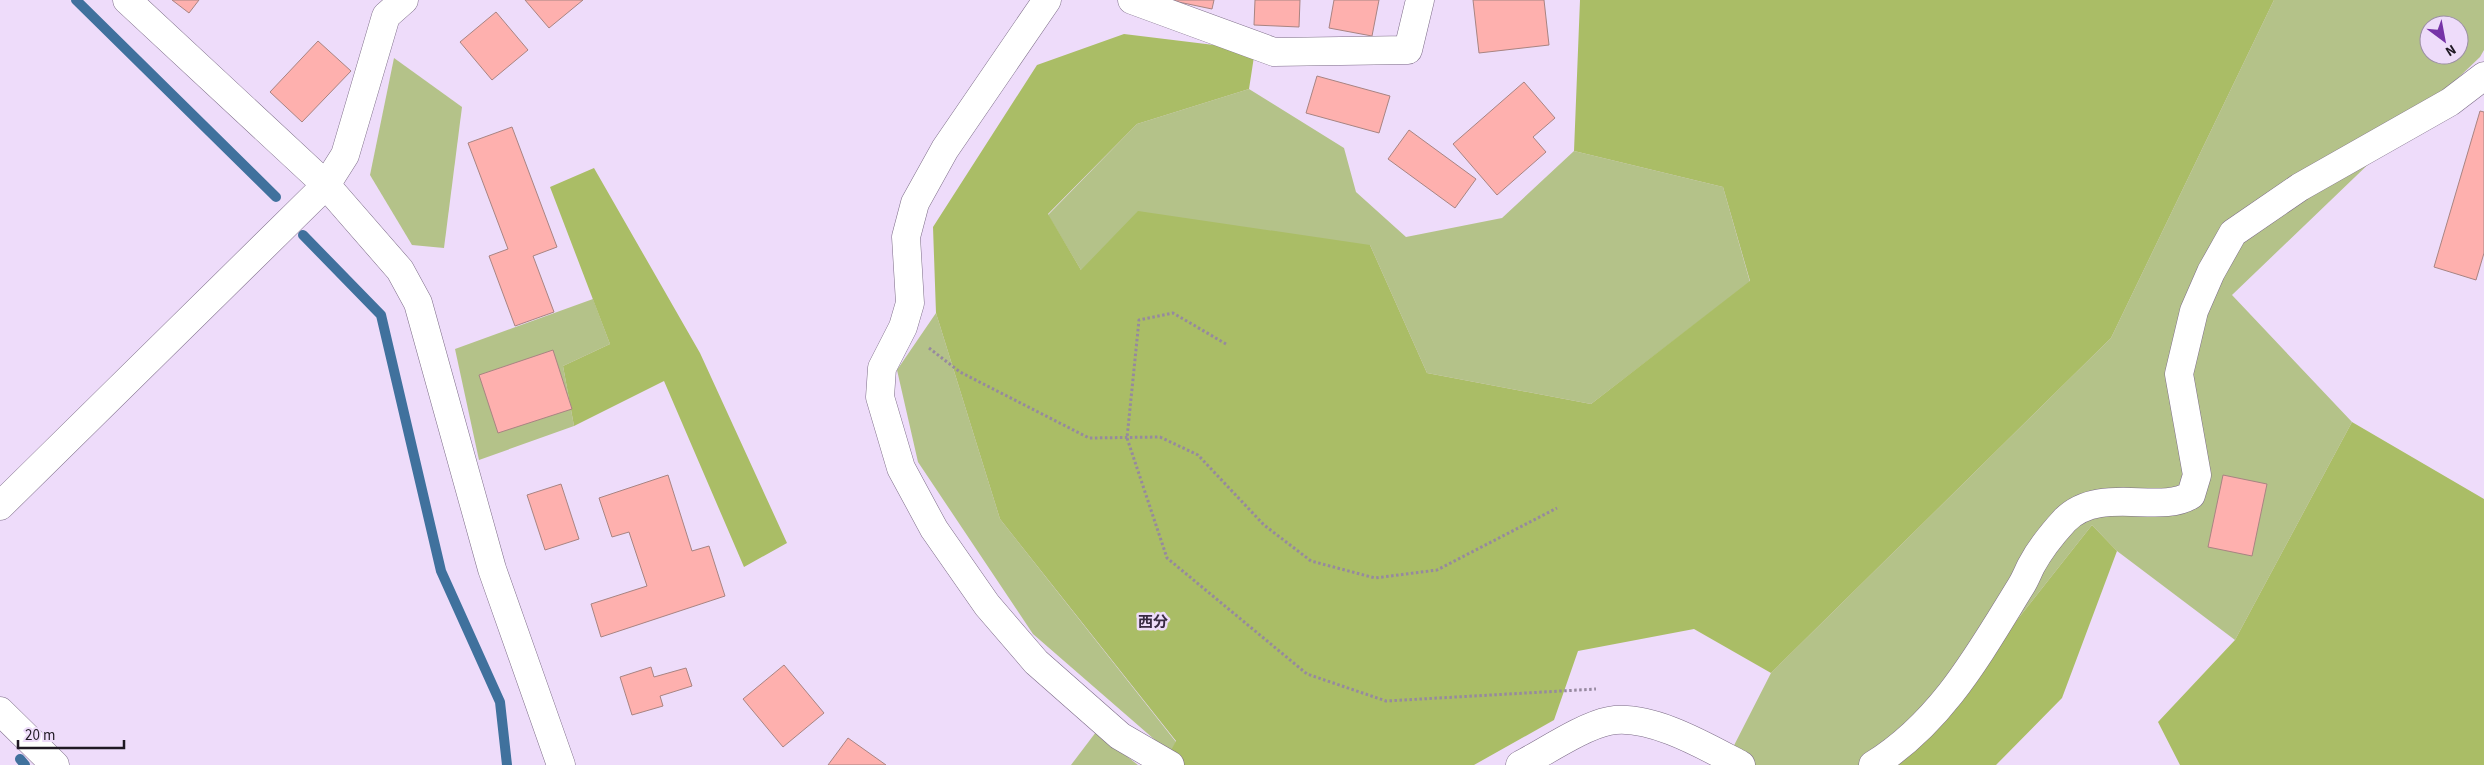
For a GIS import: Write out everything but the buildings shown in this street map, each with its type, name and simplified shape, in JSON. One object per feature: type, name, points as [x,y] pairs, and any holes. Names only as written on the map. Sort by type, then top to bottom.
[{"type":"street","points":[[127,0],[326,185],[400,270],[418,303],[492,569],[561,765]]},
{"type":"street","points":[[0,506],[326,185],[345,155],[386,16],[404,0]]},
{"type":"street","points":[[1047,0],[945,149],[915,203],[906,237],[910,303],[903,327],[882,368],[880,397],[900,468],[934,529],[987,605],[1036,662],[1120,736],[1170,765]]},
{"type":"street","points":[[1132,0],[1274,52],[1408,50],[1420,0]]},
{"type":"street","points":[[1873,765],[1896,751],[1935,714],[1964,677],[2023,584],[2032,564],[2066,519],[2088,505],[2132,500],[2180,502],[2191,495],[2196,475],[2179,374],[2194,311],[2211,272],[2233,233],[2300,187],[2450,102],[2484,76]]},
{"type":"street","points":[[0,710],[55,765]]},
{"type":"street","points":[[1520,765],[1579,733],[1610,721],[1647,722],[1700,744],[1742,765]]},
{"type":"path","points":[[1226,344],[1173,313],[1139,320],[1127,438],[1167,558],[1307,674],[1386,701],[1604,689]]},
{"type":"path","points":[[903,327],[960,372],[1089,438],[1160,437],[1198,455],[1264,525],[1311,561],[1375,578],[1437,570],[1557,508]]},
{"type":"green space","points":[[1580,0],[2274,0],[2111,338],[1771,673],[1694,629],[1578,651],[1554,720],[1474,765],[1163,765],[1176,741],[1000,519],[936,313],[933,227],[1037,65],[1124,34],[1255,50],[1249,89],[1137,124],[1048,214],[1081,270],[1138,211],[1370,245],[1427,373],[1591,404],[1750,281],[1723,187],[1574,151]]},
{"type":"green space","points":[[2274,0],[2484,0],[2484,50],[2480,57],[2232,295],[2352,422],[2235,640],[2117,551],[2092,525],[1912,753],[1894,765],[1724,765],[1771,673],[2111,338]]},
{"type":"green space","points":[[394,58],[462,107],[444,248],[412,245],[370,175]]},
{"type":"green space","points":[[1249,89],[1344,148],[1356,192],[1406,237],[1502,218],[1574,151],[1723,187],[1750,282],[1591,404],[1427,373],[1370,245],[1081,270],[1048,215],[1137,124]]},
{"type":"green space","points":[[594,168],[700,353],[787,543],[744,567],[664,381],[574,426],[563,366],[610,344],[550,187]]},
{"type":"green space","points":[[593,299],[610,344],[563,366],[574,426],[479,460],[455,349]]},
{"type":"green space","points":[[936,313],[1000,519],[1176,742],[1170,753],[1033,634],[918,462],[897,370]]},
{"type":"green space","points":[[2352,422],[2484,499],[2484,765],[2180,765],[2158,722],[2235,640]]},
{"type":"green space","points":[[2092,525],[2117,551],[2062,698],[1996,765],[1894,765],[1912,753]]},
{"type":"green space","points":[[1096,732],[1138,765],[1071,765]]},
{"type":"waterway","points":[[76,0],[276,197]]},
{"type":"waterway","points":[[303,235],[381,315],[441,571],[500,702],[507,765]]},
{"type":"waterway","points":[[20,759],[25,765]]},
{"type":"district","name":"西分","points":[[1153,622]]}]
